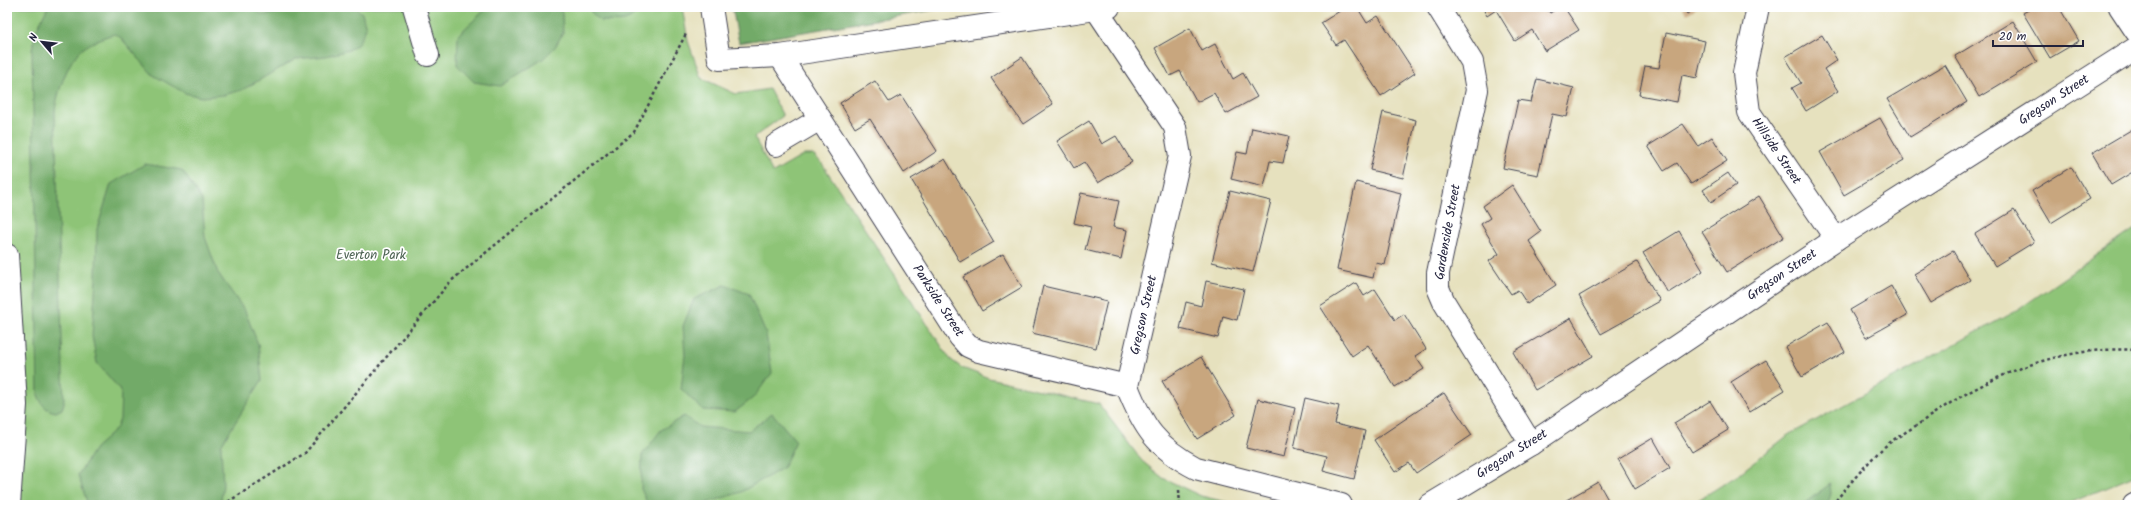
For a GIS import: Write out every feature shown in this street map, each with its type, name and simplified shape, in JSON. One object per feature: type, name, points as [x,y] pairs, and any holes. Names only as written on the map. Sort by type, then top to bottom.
[{"type":"street","points":[[414,7],[428,55]]},
{"type":"street","points":[[711,7],[719,59],[780,56],[1103,8]]},
{"type":"street","name":"Gardenside Street","points":[[1438,7],[1472,62],[1477,90],[1438,273],[1438,288],[1444,302],[1531,444]]},
{"type":"street","name":"Hillside Street","points":[[1758,7],[1744,72],[1749,112],[1836,239]]},
{"type":"street","points":[[2120,7],[2136,31]]},
{"type":"street","name":"Gregson Street","points":[[1103,8],[1175,128],[1180,156],[1127,386]]},
{"type":"street","name":"Gregson Street","points":[[1430,505],[1531,444],[1836,239],[2136,48]]},
{"type":"street","name":"Parkside Street","points":[[780,56],[797,85],[960,337],[968,346],[979,351],[1127,386]]},
{"type":"street","points":[[776,144],[820,119]]},
{"type":"street","points":[[7,256],[16,405],[9,505]]},
{"type":"street","points":[[1127,386],[1138,413],[1155,438],[1175,456],[1196,468],[1341,505]]},
{"type":"path","points":[[223,505],[305,452],[451,281],[634,132],[689,28]]},
{"type":"path","points":[[1832,505],[1883,448],[1947,403],[1988,382],[2014,370],[2064,354],[2136,350]]},
{"type":"green space","name":"Everton Park","points":[[7,7],[682,7],[688,41],[701,78],[736,94],[769,89],[783,116],[754,137],[773,173],[804,155],[813,155],[821,162],[950,359],[962,368],[989,378],[1099,404],[1142,461],[1163,478],[1201,496],[1239,505],[7,505]]},
{"type":"green space","points":[[48,7],[256,7],[260,14],[265,15],[308,7],[354,7],[362,13],[366,28],[358,44],[349,50],[326,56],[296,59],[242,90],[224,95],[201,97],[185,93],[153,75],[120,37],[114,34],[100,39],[79,52],[66,72],[57,98],[55,112],[64,403],[62,409],[56,412],[49,410],[44,406],[38,395],[32,50],[36,30]]},
{"type":"green space","points":[[488,7],[558,7],[562,13],[563,33],[555,47],[543,59],[500,86],[474,82],[457,65],[458,35]]},
{"type":"green space","points":[[589,7],[640,7],[628,20],[618,22],[600,21],[591,12]]},
{"type":"green space","points":[[732,7],[952,7],[739,43]]},
{"type":"green space","points":[[145,164],[182,170],[202,200],[205,237],[218,273],[245,311],[258,344],[262,380],[221,445],[223,485],[221,500],[212,505],[88,505],[78,475],[95,448],[113,432],[120,419],[121,391],[97,363],[92,336],[96,279],[97,229],[111,184]]},
{"type":"green space","points":[[2136,228],[2136,475],[2065,505],[1690,505],[1735,477],[1787,436],[2019,309]]},
{"type":"green space","points":[[725,285],[749,294],[766,334],[772,373],[754,397],[735,412],[703,410],[681,389],[685,355],[683,326],[694,299]]},
{"type":"green space","points":[[772,413],[796,441],[783,468],[741,492],[701,505],[648,505],[641,489],[642,455],[661,430],[684,416],[700,427],[749,431]]},
{"type":"green space","points":[[1830,484],[1831,494],[1827,505],[1802,505]]},
{"type":"building","points":[[1346,7],[1357,7],[1367,23],[1378,16],[1415,73],[1381,96],[1344,40],[1336,45],[1321,23]]},
{"type":"building","points":[[1482,7],[1546,7],[1550,13],[1560,7],[1564,7],[1579,30],[1545,51],[1532,30],[1515,41],[1496,10],[1487,16]]},
{"type":"building","points":[[1682,7],[1698,7],[1687,14]]},
{"type":"building","points":[[2034,7],[2059,7],[2079,41],[2050,58],[2023,13]]},
{"type":"building","points":[[2013,21],[2037,62],[1979,97],[1955,56]]},
{"type":"building","points":[[1190,28],[1202,51],[1215,44],[1233,79],[1243,73],[1257,97],[1226,114],[1214,93],[1197,102],[1180,71],[1170,76],[1155,48]]},
{"type":"building","points":[[1666,33],[1705,41],[1697,78],[1682,75],[1677,102],[1639,95],[1645,66],[1659,68]]},
{"type":"building","points":[[1822,35],[1837,60],[1824,69],[1838,91],[1806,111],[1792,88],[1801,83],[1785,57]]},
{"type":"building","points":[[1022,57],[1053,104],[1023,124],[991,78]]},
{"type":"building","points":[[1945,65],[1967,102],[1910,137],[1887,99]]},
{"type":"building","points":[[1537,79],[1574,88],[1567,117],[1552,114],[1538,175],[1503,168],[1518,100],[1531,102]]},
{"type":"building","points":[[875,81],[889,102],[901,95],[937,151],[904,173],[870,119],[855,128],[840,103]]},
{"type":"building","points":[[1383,112],[1416,120],[1403,178],[1370,170]]},
{"type":"building","points":[[1880,118],[1904,160],[1844,195],[1820,152]]},
{"type":"building","points":[[1089,121],[1102,144],[1116,136],[1132,162],[1098,183],[1084,162],[1074,168],[1057,141]]},
{"type":"building","points":[[1683,124],[1698,146],[1712,137],[1727,161],[1691,184],[1677,163],[1664,171],[1648,146]]},
{"type":"building","points":[[2136,127],[2136,170],[2111,185],[2092,153]]},
{"type":"building","points":[[1252,128],[1289,136],[1283,163],[1270,161],[1264,187],[1231,179],[1237,152],[1247,154]]},
{"type":"building","points":[[945,159],[994,242],[960,262],[911,179]]},
{"type":"building","points":[[2071,167],[2090,199],[2051,223],[2032,191]]},
{"type":"building","points":[[1728,173],[1736,185],[1711,202],[1703,190]]},
{"type":"building","points":[[1356,182],[1401,193],[1385,265],[1376,263],[1373,278],[1337,270]]},
{"type":"building","points":[[1512,185],[1541,232],[1529,241],[1556,285],[1527,304],[1518,290],[1511,294],[1489,261],[1499,254],[1481,224],[1490,218],[1483,206]]},
{"type":"building","points":[[1230,191],[1271,201],[1253,272],[1212,262]]},
{"type":"building","points":[[1081,193],[1119,201],[1113,227],[1127,230],[1121,259],[1085,250],[1091,227],[1074,223]]},
{"type":"building","points":[[1759,196],[1784,237],[1727,272],[1702,232]]},
{"type":"building","points":[[2014,210],[2034,242],[1995,266],[1975,234]]},
{"type":"building","points":[[1679,231],[1703,271],[1668,293],[1643,253]]},
{"type":"building","points":[[1953,251],[1970,280],[1931,303],[1914,274]]},
{"type":"building","points":[[1003,254],[1022,287],[982,311],[963,277]]},
{"type":"building","points":[[1637,262],[1660,301],[1601,334],[1579,296]]},
{"type":"building","points":[[1206,281],[1244,289],[1237,320],[1223,316],[1218,338],[1180,329],[1186,302],[1201,306]]},
{"type":"building","points":[[1356,283],[1364,296],[1375,289],[1395,320],[1404,314],[1426,349],[1415,356],[1424,369],[1395,387],[1368,345],[1352,356],[1320,306]]},
{"type":"building","points":[[1043,286],[1107,301],[1096,348],[1032,333]]},
{"type":"building","points":[[1891,286],[1907,315],[1866,338],[1850,310]]},
{"type":"building","points":[[1571,318],[1593,356],[1535,390],[1513,352]]},
{"type":"building","points":[[1828,322],[1845,352],[1802,377],[1785,347]]},
{"type":"building","points":[[1201,357],[1236,415],[1197,439],[1162,381]]},
{"type":"building","points":[[1766,360],[1785,390],[1749,412],[1731,382]]},
{"type":"building","points":[[1444,393],[1472,435],[1416,473],[1409,463],[1395,472],[1374,440]]},
{"type":"building","points":[[1305,398],[1339,406],[1335,424],[1365,431],[1354,479],[1323,471],[1327,456],[1294,448]]},
{"type":"building","points":[[1258,399],[1295,408],[1284,457],[1246,448]]},
{"type":"building","points":[[1710,401],[1728,430],[1692,452],[1674,423]]},
{"type":"building","points":[[1653,438],[1670,468],[1635,489],[1618,459]]},
{"type":"building","points":[[1598,482],[1611,505],[1564,505],[1563,502]]}]
